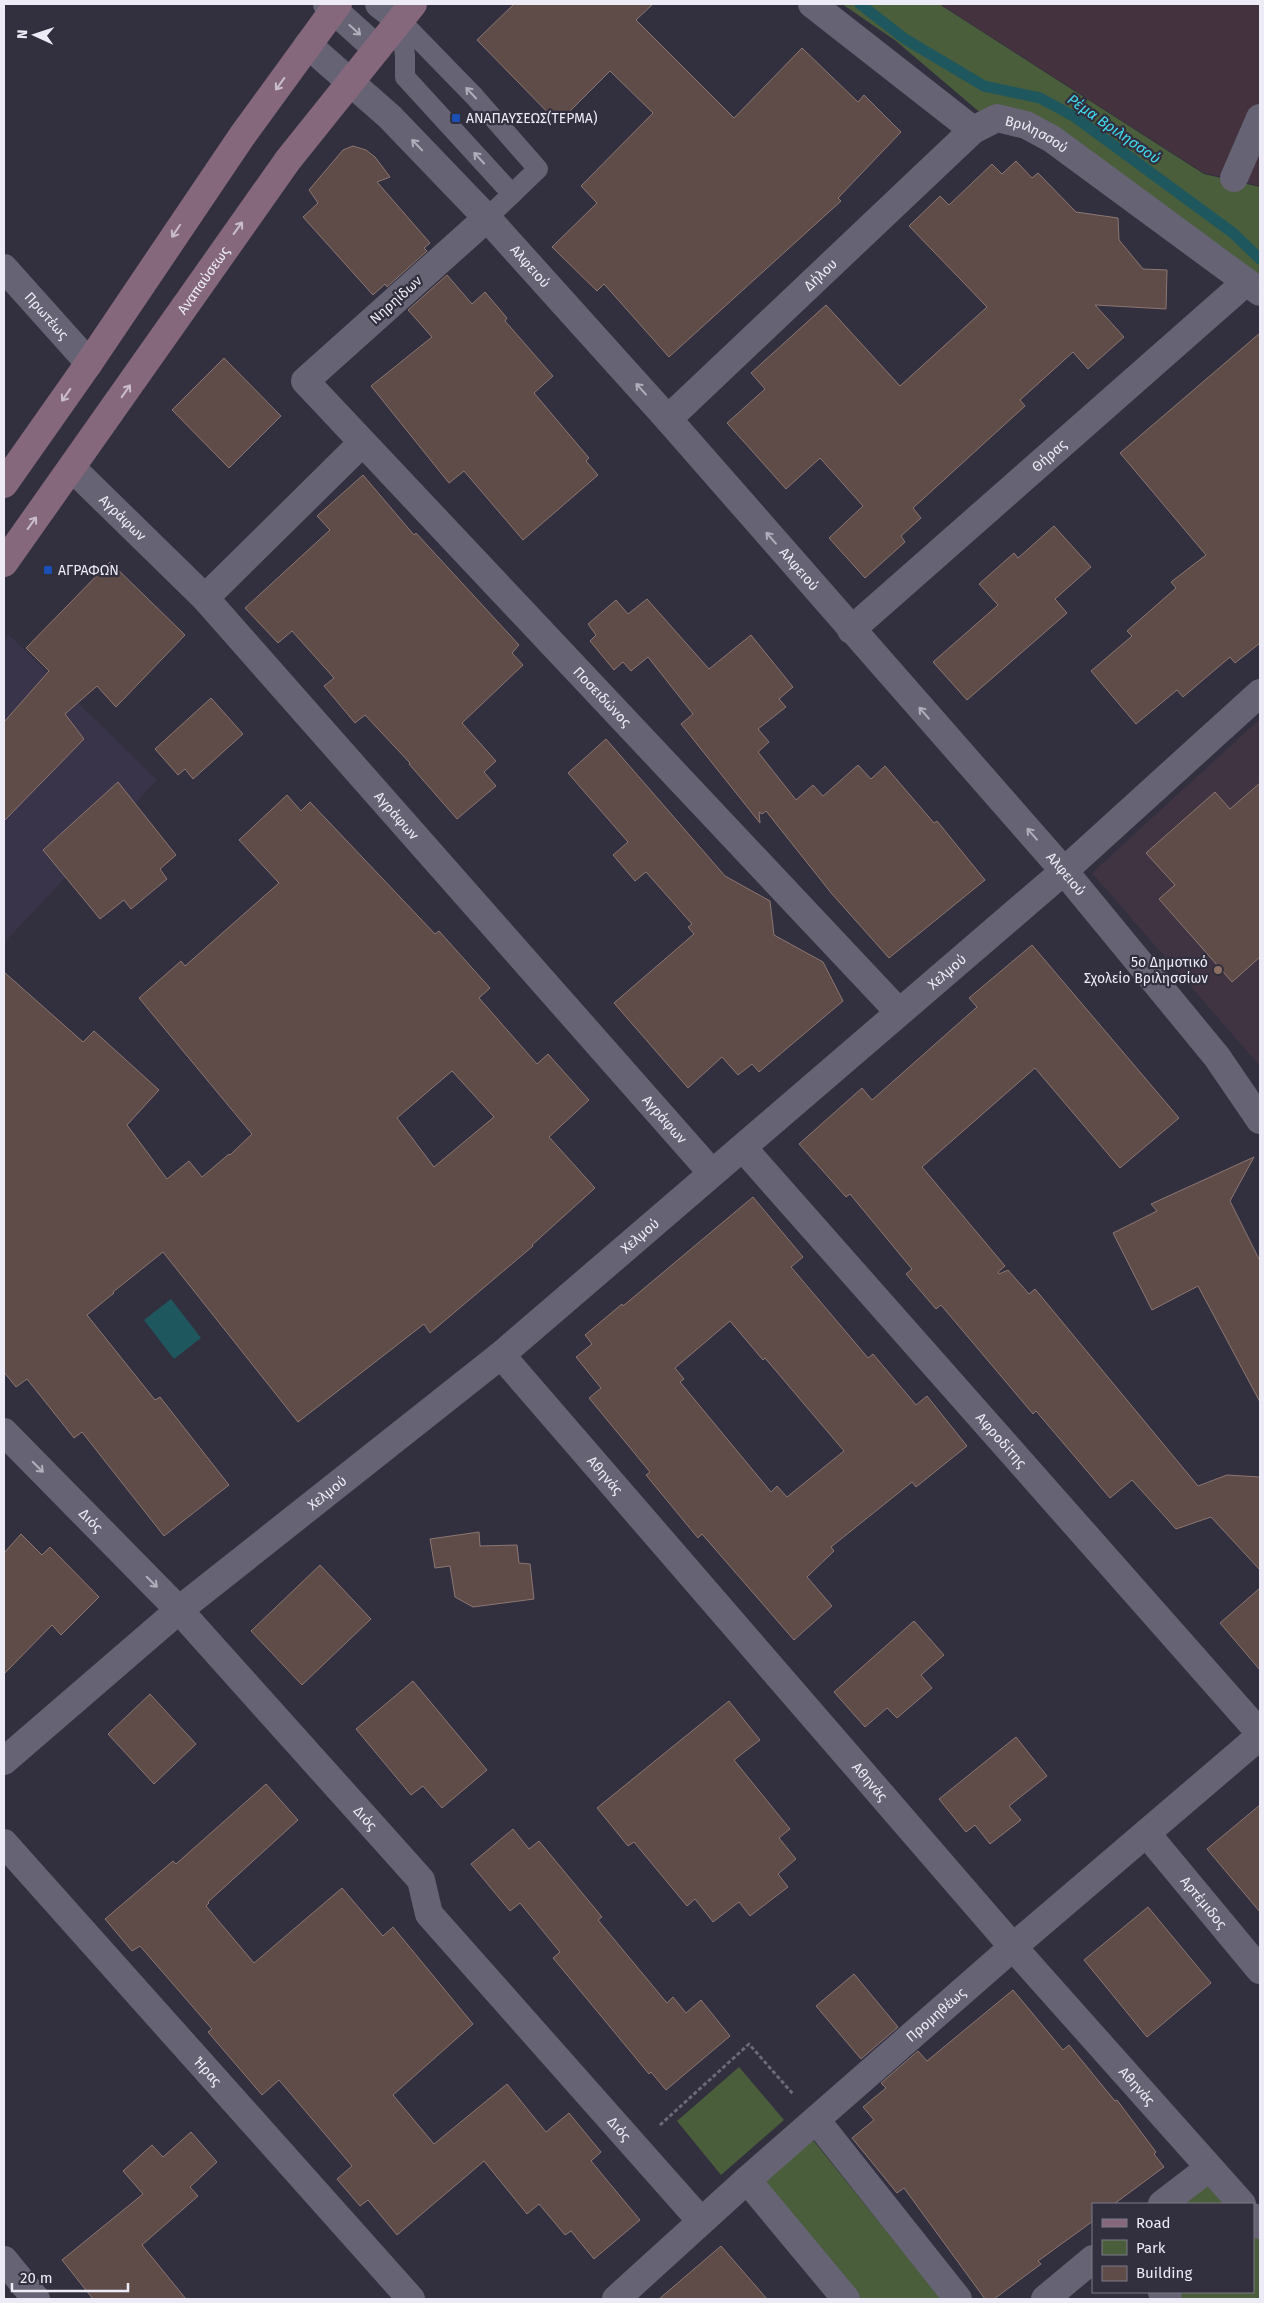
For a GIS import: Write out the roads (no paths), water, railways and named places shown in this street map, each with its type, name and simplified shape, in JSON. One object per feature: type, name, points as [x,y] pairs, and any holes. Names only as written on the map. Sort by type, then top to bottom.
[{"type":"main road","points":[[4,484],[89,363],[194,204],[308,45],[333,6]]},
{"type":"main road","name":"Αναπαύσεως","points":[[4,563],[72,468],[231,237],[288,160],[376,49],[398,9]]},
{"type":"street","points":[[812,4],[973,130]]},
{"type":"street","points":[[333,6],[376,49]]},
{"type":"street","name":"Αλφειού","points":[[308,45],[390,117],[487,218],[668,419],[1064,871],[1217,1057],[1260,1120]]},
{"type":"street","name":"Βριλησσού","points":[[973,130],[996,118],[1010,120],[1038,130],[1253,287]]},
{"type":"street","points":[[1234,178],[1260,118]]},
{"type":"street","name":"Δήλου","points":[[668,419],[973,130]]},
{"type":"street","name":"Νηρηίδων","points":[[305,381],[487,218]]},
{"type":"street","name":"Πρωτέως","points":[[4,268],[89,363]]},
{"type":"street","name":"Θήρας","points":[[851,630],[1253,287]]},
{"type":"street","name":"Ποσειδώνος","points":[[305,381],[899,1012]]},
{"type":"street","points":[[205,598],[362,443]]},
{"type":"street","name":"Αγράφων","points":[[72,468],[205,598],[712,1173]]},
{"type":"street","name":"Χελμού","points":[[4,1760],[179,1610],[501,1355],[1064,871],[1260,692]]},
{"type":"street","name":"Αφροδίτης","points":[[744,1148],[1260,1734]]},
{"type":"street","name":"Αθηνάς","points":[[501,1355],[1013,1946],[1241,2203]]},
{"type":"street","name":"Διός","points":[[4,1432],[179,1610],[421,1880],[429,1914],[702,2221]]},
{"type":"street","name":"Προμηθέως","points":[[616,2299],[747,2180],[1013,1946],[1147,1834],[1260,1734]]},
{"type":"street","name":"Αρτέμιδος","points":[[1147,1834],[1260,1970]]},
{"type":"street","name":"Ήρας","points":[[4,1843],[411,2299]]},
{"type":"street","points":[[816,2120],[958,2299]]},
{"type":"street","points":[[1163,2203],[1209,2168]]},
{"type":"street","points":[[747,2180],[846,2299]]},
{"type":"street","points":[[4,2260],[36,2299]]},
{"type":"street","points":[[1045,2299],[1092,2260]]},
{"type":"lane","points":[[398,9],[405,55],[405,77],[512,194]]},
{"type":"lane","points":[[398,9],[538,169],[487,218]]},
{"type":"waterway","name":"Ρέμα Βριλησσού","points":[[860,4],[905,39],[984,86],[1040,98],[1075,117],[1233,233],[1260,259]]},
{"type":"place","name":"ΑΝΑΠΑΥΣΕΩΣ(ΤΕΡΜΑ)","points":[[456,118]]},
{"type":"place","name":"ΑΓΡΑΦΩΝ","points":[[48,570]]},
{"type":"place","name":"5ο Δημοτικό Σχολείο Βριλησσίων","points":[[1218,970]]}]
